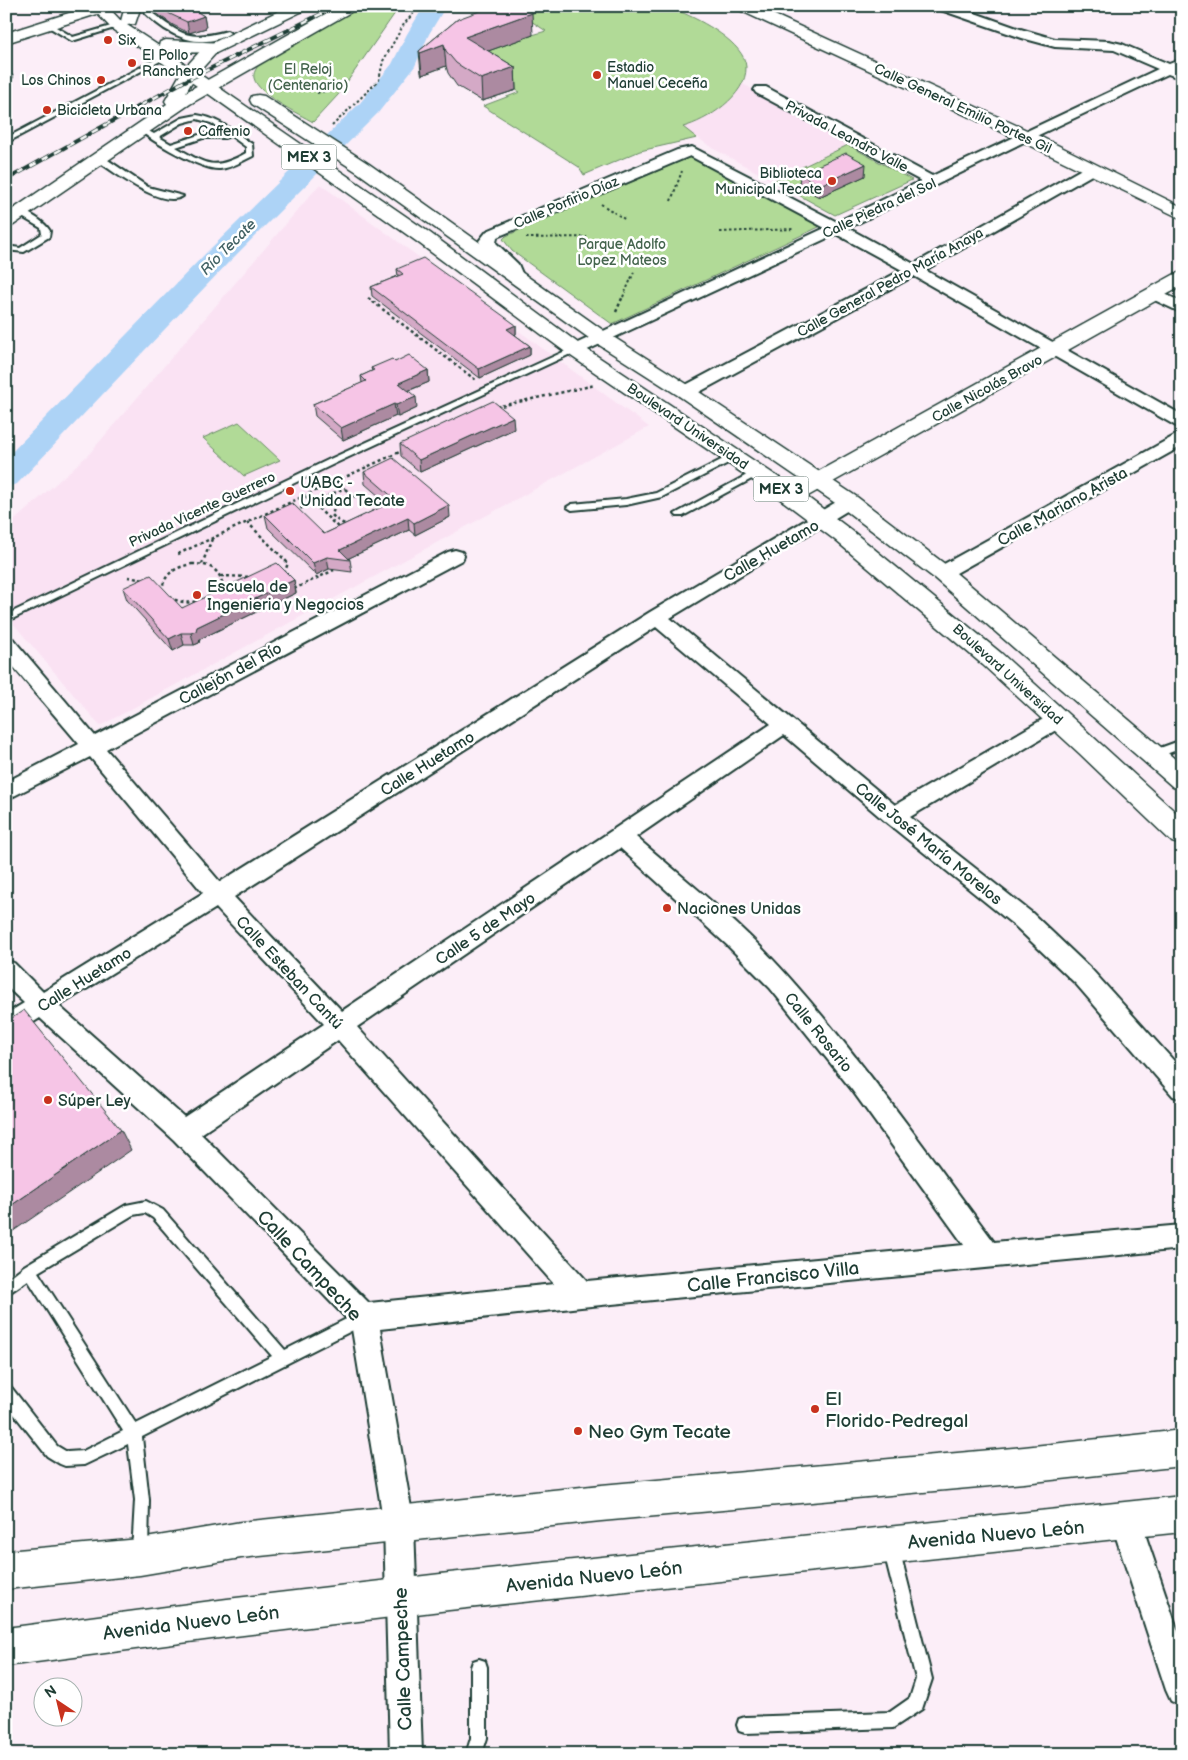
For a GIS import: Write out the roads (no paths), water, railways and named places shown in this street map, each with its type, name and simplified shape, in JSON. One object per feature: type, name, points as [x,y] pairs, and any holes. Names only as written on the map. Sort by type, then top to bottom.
[{"type":"main road","points":[[13,217],[99,158],[148,133],[169,110],[193,69],[206,53],[302,6]]},
{"type":"main road","points":[[169,110],[350,6]]},
{"type":"main road","name":"Calle General Emilio Portes Gil","points":[[742,6],[1025,136],[1182,214]]},
{"type":"main road","points":[[6,38],[103,7]]},
{"type":"main road","name":"MEX 3","points":[[103,7],[127,18],[165,51],[193,69]]},
{"type":"main road","points":[[165,51],[217,46]]},
{"type":"main road","name":"Boulevard Universidad","points":[[193,69],[217,83],[270,130],[348,184],[575,350],[791,496],[823,520],[932,606],[1122,776],[1182,835]]},
{"type":"main road","name":"Boulevard Universidad","points":[[217,83],[242,91],[363,168],[600,337],[686,392],[849,502],[942,573],[1182,780]]},
{"type":"main road","name":"Calle Nicolás Bravo","points":[[791,496],[1182,278]]},
{"type":"main road","points":[[1122,776],[1182,812]]},
{"type":"main road","points":[[6,1570],[140,1557],[241,1540],[601,1503],[1014,1466],[1182,1448]]},
{"type":"main road","name":"Avenida Nuevo León","points":[[6,1647],[128,1629],[400,1596],[994,1533],[1126,1522],[1182,1514]]},
{"type":"street","points":[[942,6],[1008,29],[1057,43],[1077,46],[1105,45],[1119,48],[1177,69]]},
{"type":"street","name":"Calle Piedra del Sol","points":[[575,350],[835,229],[1025,136],[1177,69]]},
{"type":"street","name":"Privada Leandro Valle","points":[[761,90],[933,182]]},
{"type":"street","name":"Calle Porfirio Díaz","points":[[516,278],[514,267],[489,245],[487,241],[492,234],[682,153],[692,151],[835,229]]},
{"type":"street","name":"Calle General Pedro María Anaya","points":[[686,392],[914,270],[1092,169]]},
{"type":"street","points":[[835,229],[914,270],[1182,422]]},
{"type":"street","points":[[1154,294],[1182,308]]},
{"type":"street","name":"Calle Mariano Arista","points":[[942,573],[1182,439]]},
{"type":"street","name":"Calle Huetamo","points":[[6,1027],[218,896],[657,616],[823,520],[849,502]]},
{"type":"street","name":"Callejón del Río","points":[[6,792],[90,746],[455,556]]},
{"type":"street","name":"Calle José María Morelos","points":[[657,616],[894,816],[1023,919],[1084,978],[1182,1088]]},
{"type":"street","name":"Calle Esteban Cantú","points":[[6,644],[218,896],[341,1026],[581,1294]]},
{"type":"street","points":[[894,816],[1058,719]]},
{"type":"street","name":"Calle 5 de Mayo","points":[[183,1132],[786,724]]},
{"type":"street","name":"Calle Rosario","points":[[621,836],[735,938],[778,981],[861,1082],[987,1255]]},
{"type":"street","name":"Calle Campeche","points":[[6,970],[41,1006],[183,1132],[364,1317],[399,1525],[406,1754]]},
{"type":"street","name":"Calle Francisco Villa","points":[[364,1317],[581,1294],[1182,1237]]},
{"type":"street","points":[[1126,1522],[1182,1690]]},
{"type":"lane","points":[[164,6],[148,13],[180,36],[197,40],[208,40],[227,33]]},
{"type":"lane","points":[[49,25],[72,39],[127,18]]},
{"type":"lane","points":[[6,141],[165,51]]},
{"type":"lane","points":[[6,72],[9,77],[6,80]]},
{"type":"lane","points":[[203,117],[249,146],[250,154],[220,167],[213,167],[198,161],[148,133],[188,118],[203,117]]},
{"type":"lane","points":[[171,146],[202,136],[224,136],[231,134]]},
{"type":"lane","points":[[99,158],[146,191],[162,196],[179,196]]},
{"type":"lane","points":[[6,248],[21,250],[46,235],[44,227],[13,217]]},
{"type":"lane","name":"Privada Vicente Guerrero","points":[[6,619],[324,466],[575,350]]},
{"type":"lane","points":[[572,507],[626,502],[659,495],[733,457]]},
{"type":"lane","points":[[680,514],[756,473]]},
{"type":"lane","points":[[1153,755],[1182,744]]},
{"type":"lane","points":[[6,1289],[29,1270],[131,1208],[146,1207],[158,1214],[284,1358]]},
{"type":"lane","points":[[29,1270],[134,1434],[142,1500],[140,1557]]},
{"type":"lane","points":[[6,1392],[52,1452],[65,1459],[84,1458],[364,1317]]},
{"type":"lane","points":[[745,1725],[893,1720],[916,1704],[924,1678],[890,1544]]},
{"type":"lane","points":[[474,1754],[480,1738],[479,1667]]},
{"type":"waterway","name":"Río Tecate","points":[[6,477],[218,257],[369,108],[403,66],[418,34],[435,6]]},
{"type":"railway","points":[[6,180],[183,82],[337,6]]},
{"type":"place","name":"Six","points":[[108,40]]},
{"type":"place","name":"El Pollo Ranchero","points":[[132,63]]},
{"type":"place","name":"Estadio Manuel Ceceña","points":[[597,75]]},
{"type":"place","name":"Los Chinos","points":[[101,80]]},
{"type":"place","name":"Bicicleta Urbana","points":[[47,110]]},
{"type":"place","name":"Caffenio","points":[[188,131]]},
{"type":"place","name":"Biblioteca Municipal Tecate","points":[[832,181]]},
{"type":"place","name":"UABC - Unidad Tecate","points":[[290,491]]},
{"type":"place","name":"Escuela de Ingenieria y Negocios","points":[[197,595]]},
{"type":"place","name":"Naciones Unidas","points":[[667,908]]},
{"type":"place","name":"Súper Ley","points":[[48,1100]]},
{"type":"place","name":"El Florido-Pedregal","points":[[815,1409]]},
{"type":"place","name":"Neo Gym Tecate","points":[[578,1431]]},
{"type":"park label","name":"El Reloj (Centenario)","points":[[308,78]]},
{"type":"park label","name":"Parque Adolfo Lopez Mateos","points":[[622,252]]}]
